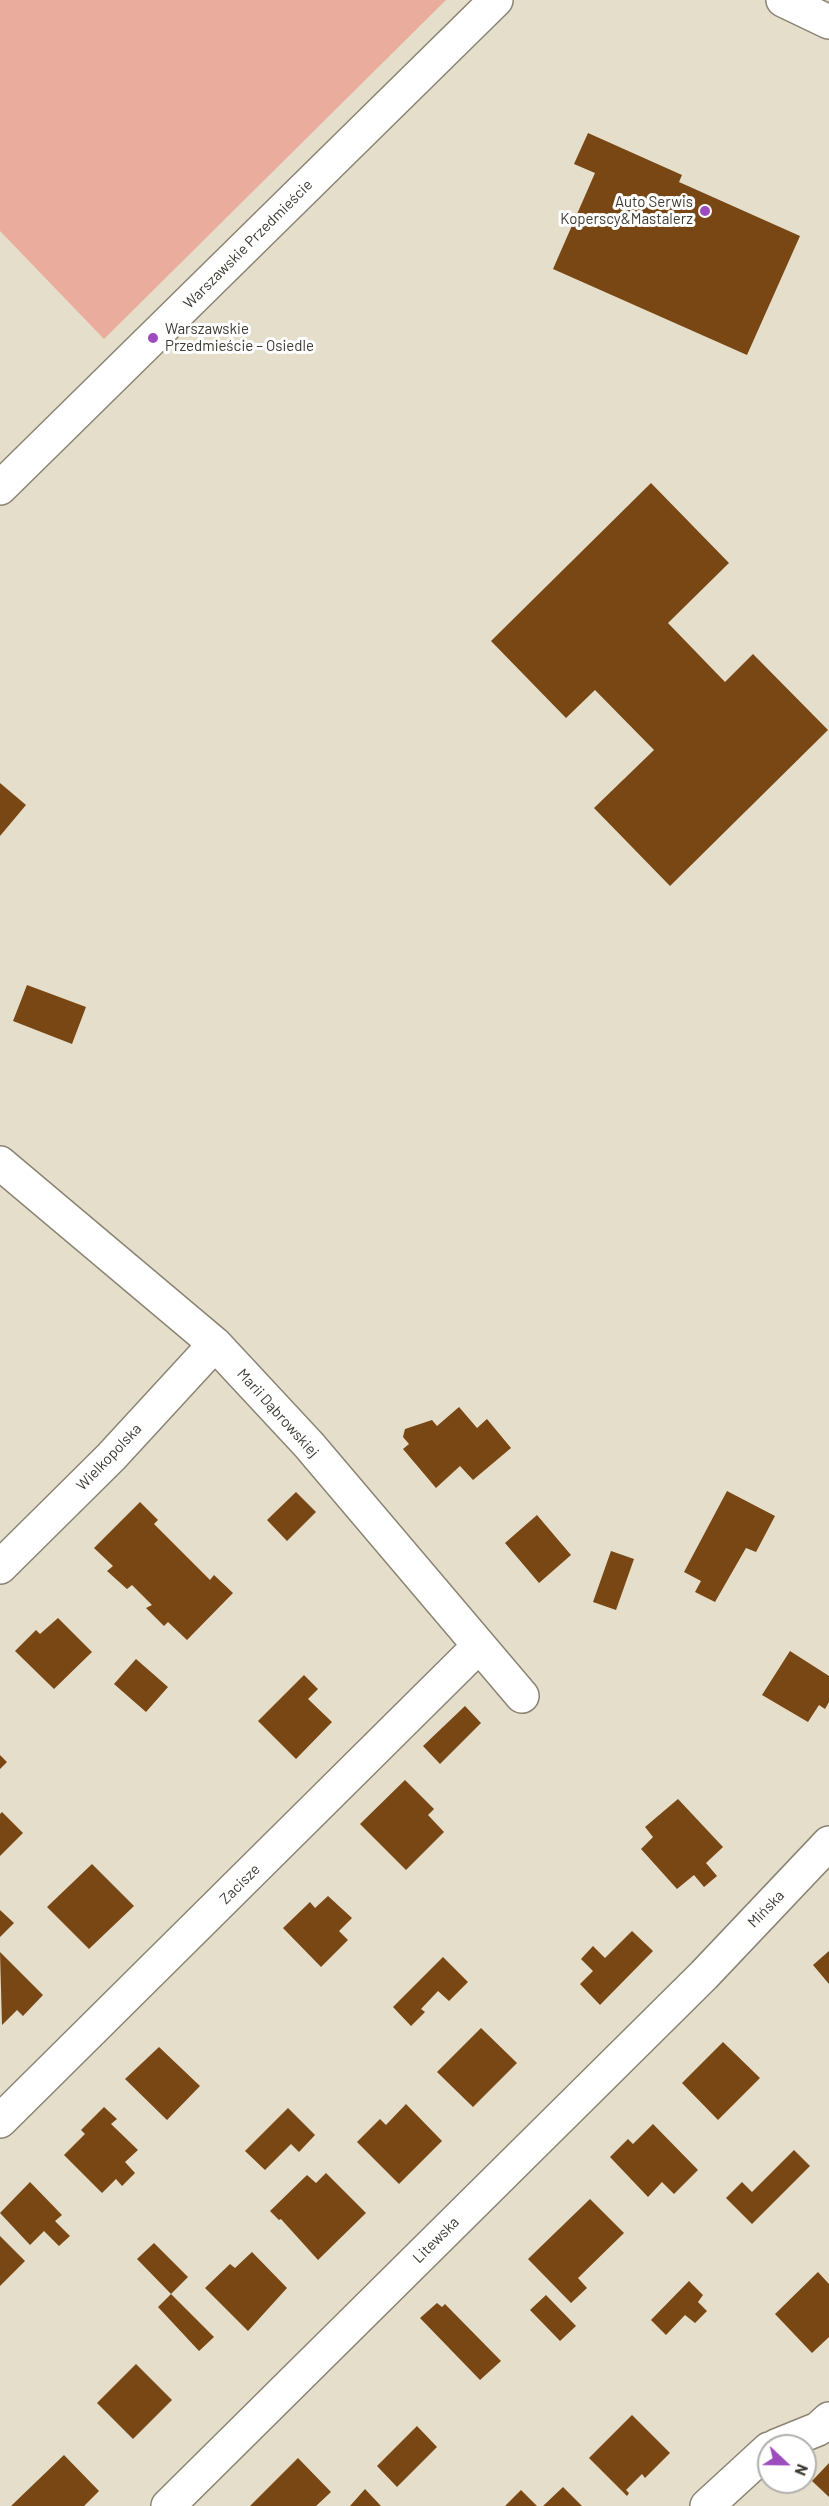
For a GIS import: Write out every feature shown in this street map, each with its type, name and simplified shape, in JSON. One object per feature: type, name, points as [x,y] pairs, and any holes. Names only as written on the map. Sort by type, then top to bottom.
[{"type":"street","name":"Warszawskie Przedmieście","points":[[0,488],[496,0]]},
{"type":"street","points":[[783,0],[829,22]]},
{"type":"street","name":"Marii Dąbrowskiej","points":[[0,1164],[215,1344],[309,1445],[522,1696]]},
{"type":"street","name":"Wielkopolska","points":[[0,1566],[111,1457],[215,1344]]},
{"type":"street","name":"Zacisze","points":[[0,2121],[479,1646]]},
{"type":"street","name":"Mińska","points":[[704,1975],[829,1843]]},
{"type":"street","name":"Litewska","points":[[168,2506],[704,1975]]},
{"type":"street","points":[[806,2434],[818,2429],[829,2419]]},
{"type":"street","points":[[707,2506],[757,2460]]},
{"type":"shaded area","points":[[0,0],[446,0],[104,339],[0,231]]},
{"type":"building","points":[[588,133],[682,175],[679,182],[800,236],[747,355],[553,269],[595,173],[574,164]]},
{"type":"building","points":[[651,483],[729,563],[668,623],[725,682],[753,654],[828,730],[670,886],[594,808],[654,750],[595,690],[566,718],[491,641]]},
{"type":"building","points":[[0,783],[26,805],[0,836]]},
{"type":"building","points":[[27,985],[86,1007],[72,1044],[13,1021]]},
{"type":"building","points":[[459,1407],[477,1428],[487,1419],[511,1448],[473,1480],[460,1466],[436,1488],[403,1449],[409,1444],[403,1437],[405,1429],[432,1420],[437,1426]]},
{"type":"building","points":[[727,1491],[775,1516],[756,1552],[746,1548],[715,1602],[695,1592],[701,1581],[684,1572]]},
{"type":"building","points":[[296,1492],[316,1512],[287,1541],[267,1520]]},
{"type":"building","points":[[140,1502],[158,1520],[154,1524],[210,1580],[214,1575],[233,1593],[187,1640],[168,1622],[164,1626],[146,1608],[152,1605],[132,1585],[127,1589],[107,1571],[113,1566],[94,1548]]},
{"type":"building","points":[[537,1515],[571,1555],[539,1583],[505,1543]]},
{"type":"building","points":[[611,1551],[634,1559],[616,1610],[593,1602]]},
{"type":"building","points":[[58,1618],[92,1652],[54,1689],[15,1651],[36,1630],[40,1634]]},
{"type":"building","points":[[790,1651],[829,1676],[829,1702],[825,1709],[819,1705],[808,1722],[762,1695]]},
{"type":"building","points":[[136,1659],[168,1687],[146,1712],[114,1684]]},
{"type":"building","points":[[304,1675],[318,1689],[308,1699],[332,1722],[296,1759],[258,1721]]},
{"type":"building","points":[[465,1706],[481,1723],[440,1764],[423,1746]]},
{"type":"building","points":[[0,1755],[7,1762],[0,1769]]},
{"type":"building","points":[[405,1780],[434,1809],[428,1815],[444,1832],[406,1870],[360,1824]]},
{"type":"building","points":[[678,1799],[723,1847],[706,1863],[717,1876],[704,1887],[694,1875],[677,1889],[641,1849],[653,1837],[645,1827]]},
{"type":"building","points":[[2,1812],[23,1833],[0,1856],[0,1814]]},
{"type":"building","points":[[92,1864],[134,1906],[89,1949],[47,1907]]},
{"type":"building","points":[[328,1896],[352,1918],[339,1931],[348,1940],[321,1967],[283,1928],[310,1902],[315,1908]]},
{"type":"building","points":[[0,1910],[14,1923],[0,1937]]},
{"type":"building","points":[[632,1931],[653,1951],[600,2005],[580,1984],[593,1971],[581,1959],[593,1946],[605,1958]]},
{"type":"building","points":[[829,1951],[829,1984],[813,1965]]},
{"type":"building","points":[[0,1952],[43,1995],[23,2016],[17,2010],[2,2025]]},
{"type":"building","points":[[443,1957],[468,1982],[449,2001],[438,1991],[421,2009],[425,2012],[411,2026],[393,2007]]},
{"type":"building","points":[[481,2028],[517,2063],[473,2107],[437,2072]]},
{"type":"building","points":[[723,2042],[760,2078],[718,2120],[682,2083]]},
{"type":"building","points":[[159,2047],[200,2086],[167,2120],[125,2079]]},
{"type":"building","points":[[406,2104],[442,2141],[399,2184],[357,2142],[380,2119],[386,2125]]},
{"type":"building","points":[[104,2107],[117,2119],[111,2124],[138,2150],[125,2162],[135,2173],[122,2186],[116,2179],[102,2193],[64,2155],[85,2134],[81,2130]]},
{"type":"building","points":[[288,2108],[315,2135],[299,2152],[291,2144],[265,2170],[245,2151]]},
{"type":"building","points":[[653,2124],[698,2170],[674,2194],[662,2182],[648,2197],[610,2157],[628,2139],[633,2144]]},
{"type":"building","points":[[794,2150],[810,2166],[752,2224],[726,2198],[742,2182],[752,2192]]},
{"type":"building","points":[[326,2173],[366,2213],[318,2260],[281,2219],[279,2220],[270,2211],[307,2175],[316,2183]]},
{"type":"building","points":[[30,2182],[62,2215],[55,2221],[70,2236],[59,2246],[44,2231],[30,2245],[0,2213]]},
{"type":"building","points":[[590,2199],[624,2233],[578,2278],[587,2288],[571,2303],[528,2259]]},
{"type":"building","points":[[0,2236],[25,2261],[0,2286]]},
{"type":"building","points":[[154,2243],[188,2277],[171,2294],[137,2259]]},
{"type":"building","points":[[252,2252],[287,2288],[248,2331],[205,2288],[230,2264],[235,2268]]},
{"type":"building","points":[[818,2272],[829,2284],[829,2337],[812,2353],[775,2314]]},
{"type":"building","points":[[689,2281],[703,2295],[698,2302],[707,2311],[695,2323],[685,2315],[666,2335],[651,2320]]},
{"type":"building","points":[[171,2294],[214,2337],[199,2351],[158,2307]]},
{"type":"building","points":[[546,2295],[576,2326],[560,2341],[530,2310]]},
{"type":"building","points":[[437,2303],[442,2307],[445,2304],[501,2361],[480,2380],[420,2318]]},
{"type":"building","points":[[136,2364],[172,2400],[133,2439],[97,2403]]},
{"type":"building","points":[[632,2415],[670,2453],[645,2478],[642,2474],[626,2490],[629,2493],[627,2496],[589,2458]]},
{"type":"building","points":[[417,2426],[437,2447],[397,2487],[377,2466]]},
{"type":"building","points":[[64,2455],[99,2491],[84,2506],[11,2506]]},
{"type":"building","points":[[298,2458],[331,2492],[316,2506],[250,2506]]},
{"type":"building","points":[[829,2463],[829,2497],[817,2486],[817,2476]]},
{"type":"building","points":[[563,2487],[582,2506],[543,2506]]},
{"type":"building","points":[[365,2489],[381,2506],[350,2506]]},
{"type":"building","points":[[521,2490],[537,2506],[505,2506]]},
{"type":"place","name":"Auto Serwis Koperscy&Mastalerz","points":[[705,211]]},
{"type":"place","name":"Warszawskie Przedmieście – Osiedle","points":[[153,338]]}]
